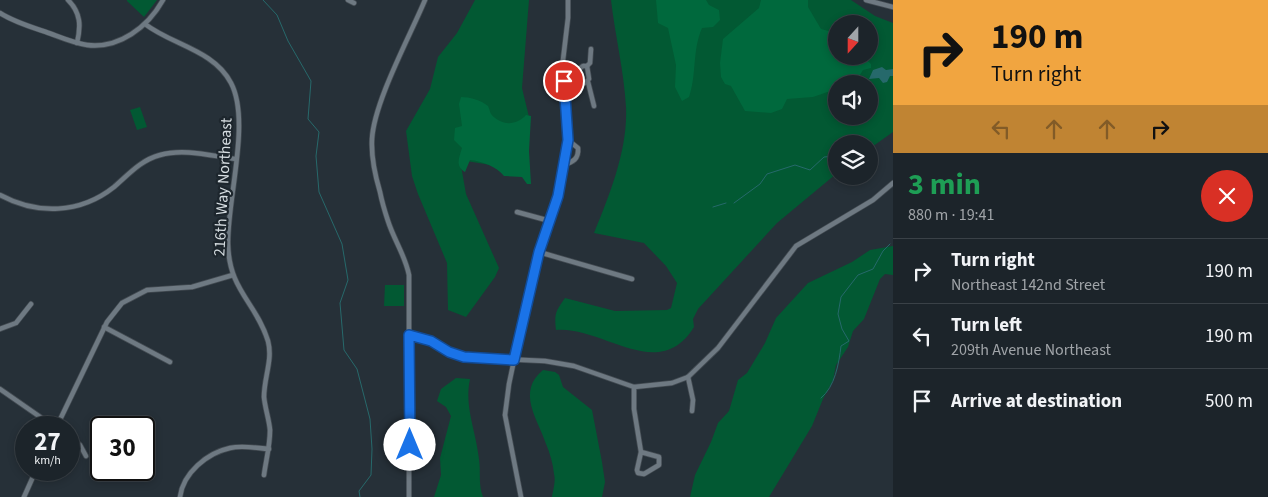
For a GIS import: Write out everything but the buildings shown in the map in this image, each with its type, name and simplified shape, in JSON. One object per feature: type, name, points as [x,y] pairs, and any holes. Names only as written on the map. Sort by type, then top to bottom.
[{"type":"street","points":[[68,0],[75,8],[79,18],[80,27],[77,43]]},
{"type":"street","points":[[0,13],[28,26],[77,43],[93,45],[116,41],[134,32],[144,24],[162,0]]},
{"type":"street","points":[[348,0],[354,3]]},
{"type":"street","points":[[408,497],[409,335],[407,264],[388,223],[374,167],[372,138],[376,116],[384,94],[426,0]]},
{"type":"street","points":[[521,497],[505,415],[514,360],[539,252],[558,196],[568,140],[563,69],[568,0]]},
{"type":"street","points":[[866,0],[893,7]]},
{"type":"street","name":"216th Way Northeast","points":[[144,24],[210,59],[222,70],[235,93],[238,121],[228,244],[232,275],[240,293],[263,329],[268,342],[270,363],[264,397],[270,430],[269,449],[264,475]]},
{"type":"street","points":[[563,69],[579,69],[587,66],[590,63],[591,49]]},
{"type":"street","points":[[587,66],[588,82],[594,106]]},
{"type":"street","points":[[578,79],[579,69]]},
{"type":"street","points":[[564,81],[578,79],[582,82],[588,82]]},
{"type":"street","points":[[563,165],[572,163],[579,153],[578,148],[568,140]]},
{"type":"street","points":[[0,195],[25,206],[56,210],[76,206],[102,196],[135,168],[161,154],[182,152],[236,159]]},
{"type":"street","points":[[409,335],[431,341],[449,352],[464,357],[574,366],[634,386],[672,383],[688,377],[718,348],[796,246],[873,200],[893,183]]},
{"type":"street","points":[[517,212],[550,221]]},
{"type":"street","points":[[539,252],[632,279]]},
{"type":"street","points":[[62,416],[104,327],[122,303],[140,292],[162,288],[192,287],[232,275]]},
{"type":"street","points":[[0,329],[16,323],[31,304]]},
{"type":"street","points":[[104,327],[170,362]]},
{"type":"street","points":[[688,377],[693,400],[692,411]]},
{"type":"street","points":[[634,386],[634,409],[642,452],[638,460],[638,473],[644,474],[659,466],[661,461],[658,456],[642,452]]},
{"type":"street","points":[[0,388],[39,416]]},
{"type":"street","points":[[80,445],[86,456]]},
{"type":"street","points":[[180,497],[190,474],[213,454],[243,446],[269,449]]},
{"type":"street","points":[[24,497],[31,481]]},
{"type":"green space","points":[[127,0],[157,0],[144,17],[127,1]]},
{"type":"green space","points":[[475,0],[529,0],[522,88],[529,117],[497,166],[460,160],[466,194],[499,268],[495,277],[466,317],[448,310],[447,263],[412,176],[406,131],[430,89],[438,57],[457,33]]},
{"type":"green space","points":[[611,0],[851,0],[874,15],[828,15],[828,65],[878,65],[878,17],[893,23],[893,132],[878,143],[878,135],[828,135],[828,181],[777,223],[698,309],[693,319],[694,327],[680,343],[664,351],[647,352],[574,331],[556,330],[556,313],[565,298],[615,311],[667,310],[671,308],[677,283],[666,266],[644,243],[594,233],[606,203],[621,155],[626,123],[623,80]]},
{"type":"green space","points":[[656,0],[706,0],[709,5],[719,10],[720,20],[713,27],[702,28],[697,45],[689,97],[682,101],[675,87],[676,65],[668,28],[658,23]]},
{"type":"green space","points":[[761,0],[808,0],[808,7],[821,29],[828,31],[828,65],[871,65],[871,68],[863,70],[860,75],[828,75],[828,92],[813,97],[787,99],[782,109],[771,113],[745,111],[731,86],[725,84],[721,77],[720,63],[723,39],[759,8]]},
{"type":"green space","points":[[461,97],[475,99],[485,104],[488,106],[491,114],[499,121],[513,123],[526,115],[531,116],[529,151],[531,184],[527,184],[522,177],[504,176],[493,167],[475,161],[470,160],[465,172],[462,170],[459,162],[462,148],[454,140],[455,128],[462,126],[459,104]]},
{"type":"green space","points":[[140,107],[147,127],[137,130],[130,110]]},
{"type":"green space","points":[[893,246],[893,275],[885,274],[880,279],[864,319],[853,331],[848,347],[836,365],[833,380],[812,426],[769,497],[690,497],[695,475],[718,423],[729,411],[738,380],[747,373],[765,343],[776,318],[808,283],[852,262],[870,250]]},
{"type":"green space","points":[[385,285],[404,285],[404,306],[384,306]]},
{"type":"green space","points":[[543,370],[555,372],[559,375],[563,387],[592,410],[605,482],[602,497],[552,497],[555,480],[552,462],[531,406],[530,396],[535,378]]},
{"type":"green space","points":[[456,378],[470,379],[469,409],[478,449],[483,497],[434,497],[441,475],[440,458],[451,416],[446,407],[437,401],[441,389]]},
{"type":"shaded area","points":[[882,67],[886,70],[893,69],[893,76],[890,76],[887,82],[883,83],[878,78],[878,75],[871,75],[873,70]]},
{"type":"waterway","points":[[263,0],[277,15],[288,41],[311,81],[308,119],[319,132],[316,156],[319,192],[342,244],[348,280],[340,303],[344,350],[357,369],[370,419],[371,475],[359,491],[360,497]]},
{"type":"waterway","points":[[734,203],[760,184],[767,174],[795,165],[810,170],[824,157],[828,157]]},
{"type":"waterway","points":[[713,207],[726,203]]},
{"type":"waterway","points":[[821,398],[830,388],[833,381],[841,346],[849,341],[842,329],[838,314],[841,297],[858,275],[873,269],[883,251],[890,244]]},
{"type":"route","points":[[410,445],[409,335],[431,341],[449,352],[464,357],[514,360],[539,252],[558,196],[568,140],[564,81]]}]
